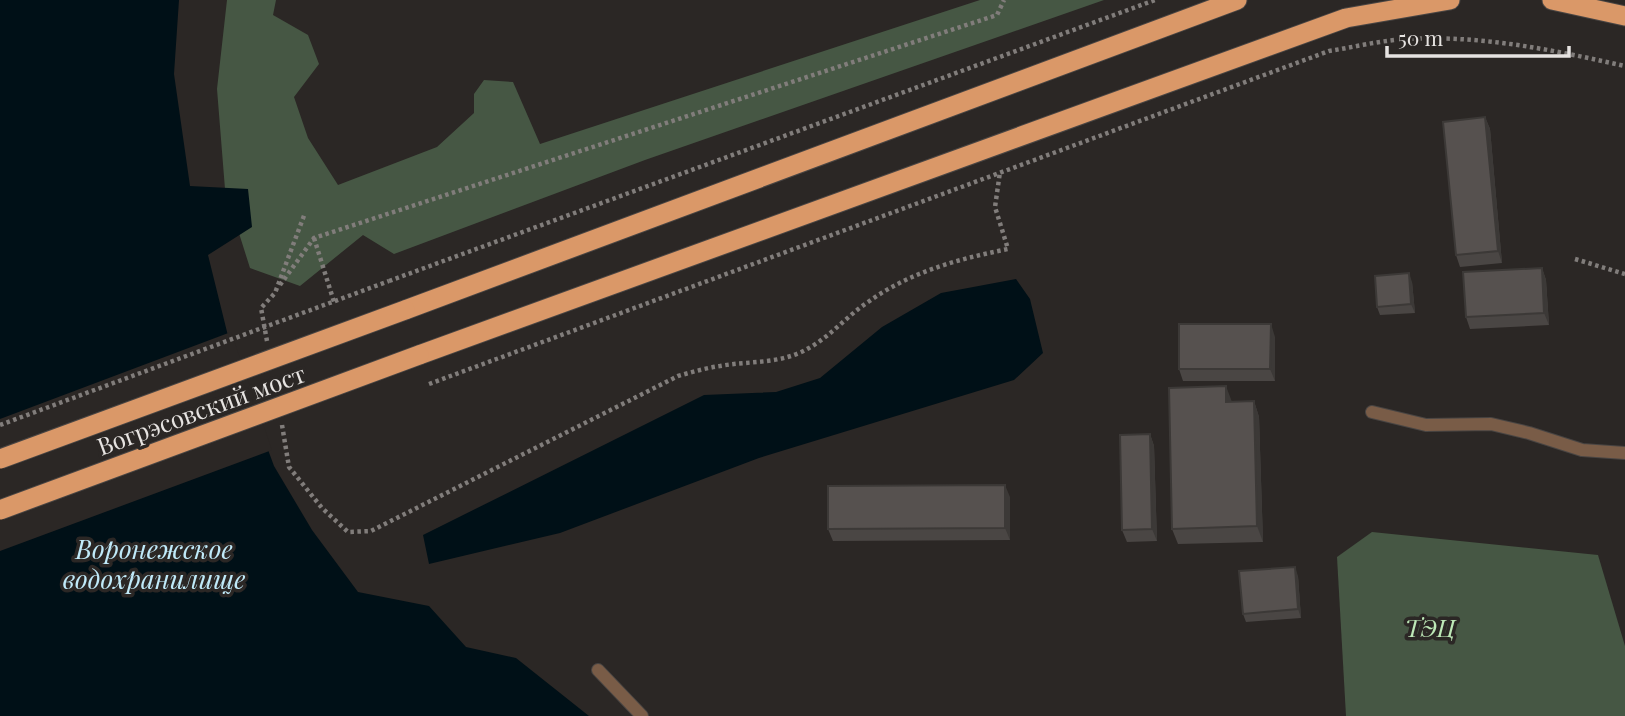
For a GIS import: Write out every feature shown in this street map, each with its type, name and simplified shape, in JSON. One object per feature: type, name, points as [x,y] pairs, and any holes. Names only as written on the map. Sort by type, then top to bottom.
[{"type":"highway","name":"Вогрэсовский мост","points":[[0,459],[1237,0]]},
{"type":"highway","name":"Вогрэсовский мост","points":[[0,510],[1346,18],[1450,0]]},
{"type":"highway","points":[[1552,0],[1625,16]]},
{"type":"lane","points":[[1372,412],[1426,425],[1491,424],[1582,450],[1625,453]]},
{"type":"lane","points":[[598,670],[642,716]]},
{"type":"path","points":[[268,348],[261,308],[275,293],[313,238],[997,15],[1004,0]]},
{"type":"path","points":[[0,425],[1155,0]]},
{"type":"path","points":[[429,384],[1329,51],[1407,39],[1475,39],[1546,48],[1625,66]]},
{"type":"path","points":[[280,414],[289,467],[322,508],[348,532],[371,531],[678,376],[721,365],[763,363],[799,353],[831,334],[868,302],[911,277],[952,261],[1008,249],[995,207],[1000,172]]},
{"type":"path","points":[[275,293],[305,213]]},
{"type":"path","points":[[313,238],[334,302]]},
{"type":"path","points":[[1575,259],[1625,274]]},
{"type":"green space","points":[[227,0],[276,0],[273,15],[308,35],[319,64],[294,97],[308,138],[338,185],[437,147],[474,113],[474,94],[484,80],[513,82],[540,144],[980,0],[1104,0],[645,160],[394,254],[363,235],[300,286],[250,268],[225,189],[217,89]]},
{"type":"green space","name":"ТЭЦ","points":[[1372,532],[1598,555],[1625,646],[1625,716],[1346,716],[1337,557]]},
{"type":"water","name":"Воронежское водохранилище","points":[[0,0],[179,0],[174,74],[190,186],[248,189],[252,227],[208,255],[232,352],[274,466],[312,530],[358,592],[429,606],[466,647],[516,658],[589,716],[0,716]]},
{"type":"water","points":[[1016,279],[1030,299],[1043,353],[1014,380],[759,458],[560,533],[429,564],[423,535],[704,395],[776,392],[820,378],[882,327],[941,293]]},
{"type":"pier","points":[[231,332],[272,450],[0,551],[0,419]]},
{"type":"building","points":[[1485,117],[1498,251],[1456,255],[1443,122]]},
{"type":"building","points":[[1542,268],[1544,313],[1466,317],[1463,272]]},
{"type":"building","points":[[1409,273],[1411,304],[1377,307],[1375,276]]},
{"type":"building","points":[[1179,324],[1271,324],[1270,369],[1179,369]]},
{"type":"building","points":[[1226,386],[1226,402],[1254,401],[1257,526],[1172,529],[1169,388]]},
{"type":"building","points":[[1150,434],[1152,529],[1122,530],[1120,435]]},
{"type":"building","points":[[1005,485],[1005,528],[828,529],[828,486]]},
{"type":"building","points":[[1295,567],[1298,609],[1243,614],[1239,571]]}]
